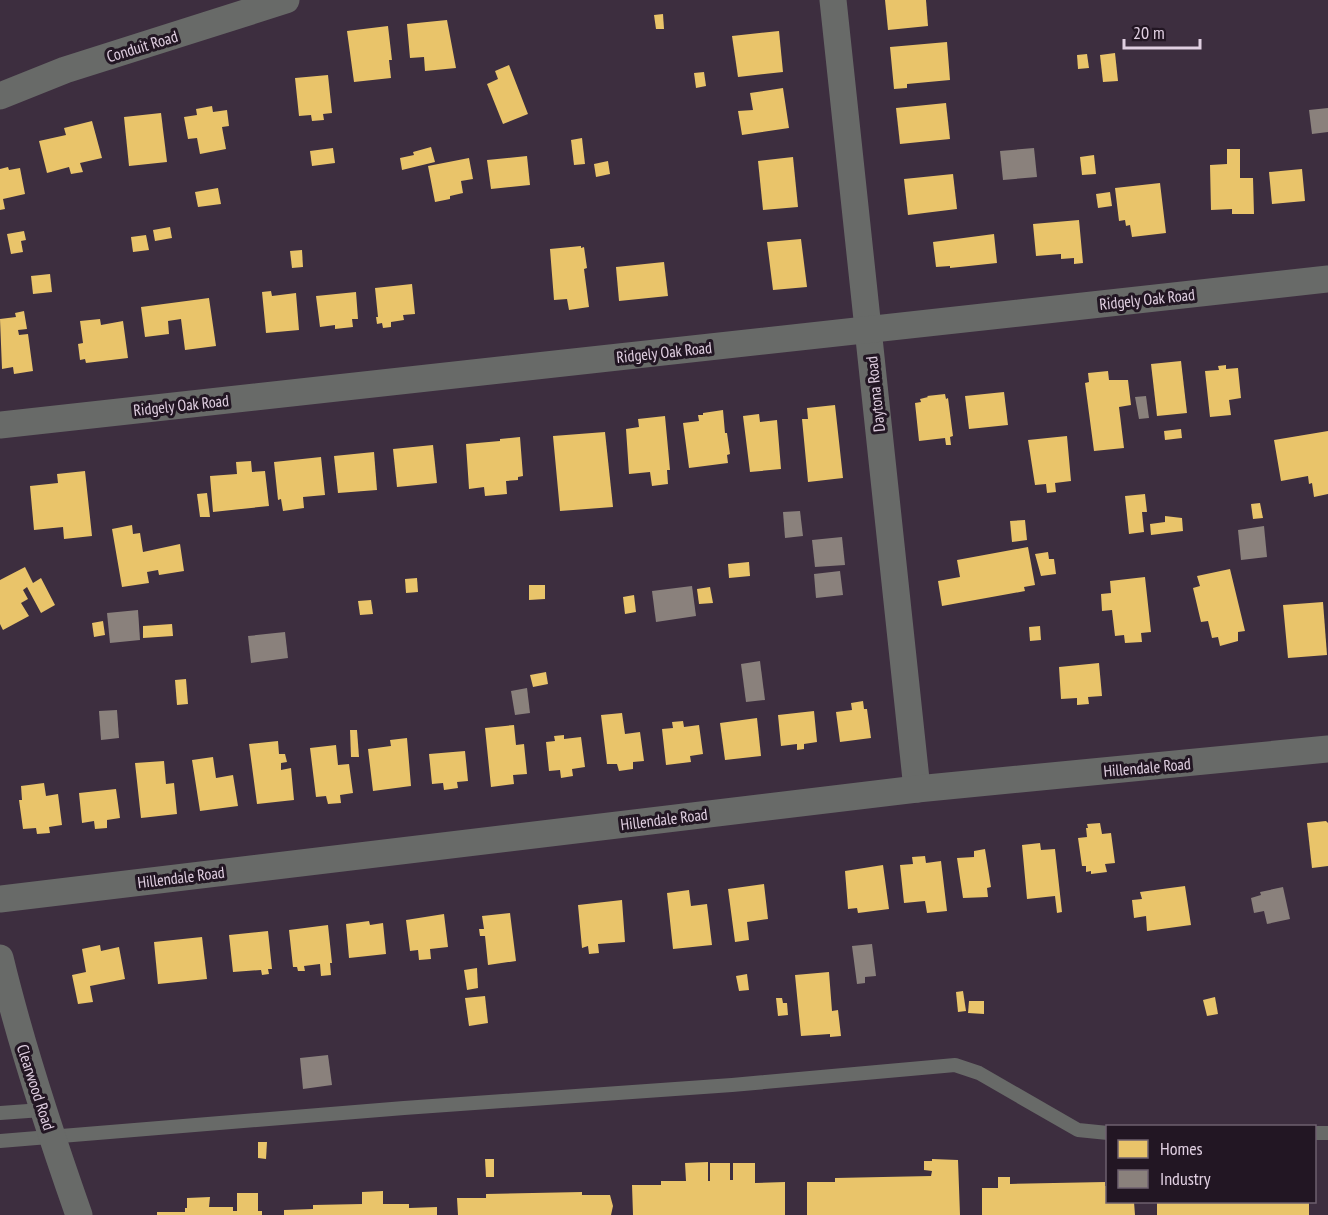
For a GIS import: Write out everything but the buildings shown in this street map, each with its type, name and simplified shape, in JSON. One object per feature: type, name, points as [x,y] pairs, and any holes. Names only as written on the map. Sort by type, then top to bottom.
[{"type":"street","name":"Conduit Road","points":[[0,96],[65,70],[286,0]]},
{"type":"street","name":"Daytona Road","points":[[833,0],[917,789]]},
{"type":"street","name":"Ridgely Oak Road","points":[[0,425],[1328,279]]},
{"type":"street","name":"Hillendale Road","points":[[0,898],[917,789],[1328,749]]},
{"type":"street","name":"Clearwood Road","points":[[0,958],[42,1110],[79,1215]]},
{"type":"lane","points":[[0,1141],[392,1109],[732,1085],[955,1065],[979,1074],[1078,1130],[1106,1132]]},
{"type":"lane","points":[[0,1113],[42,1110]]}]
